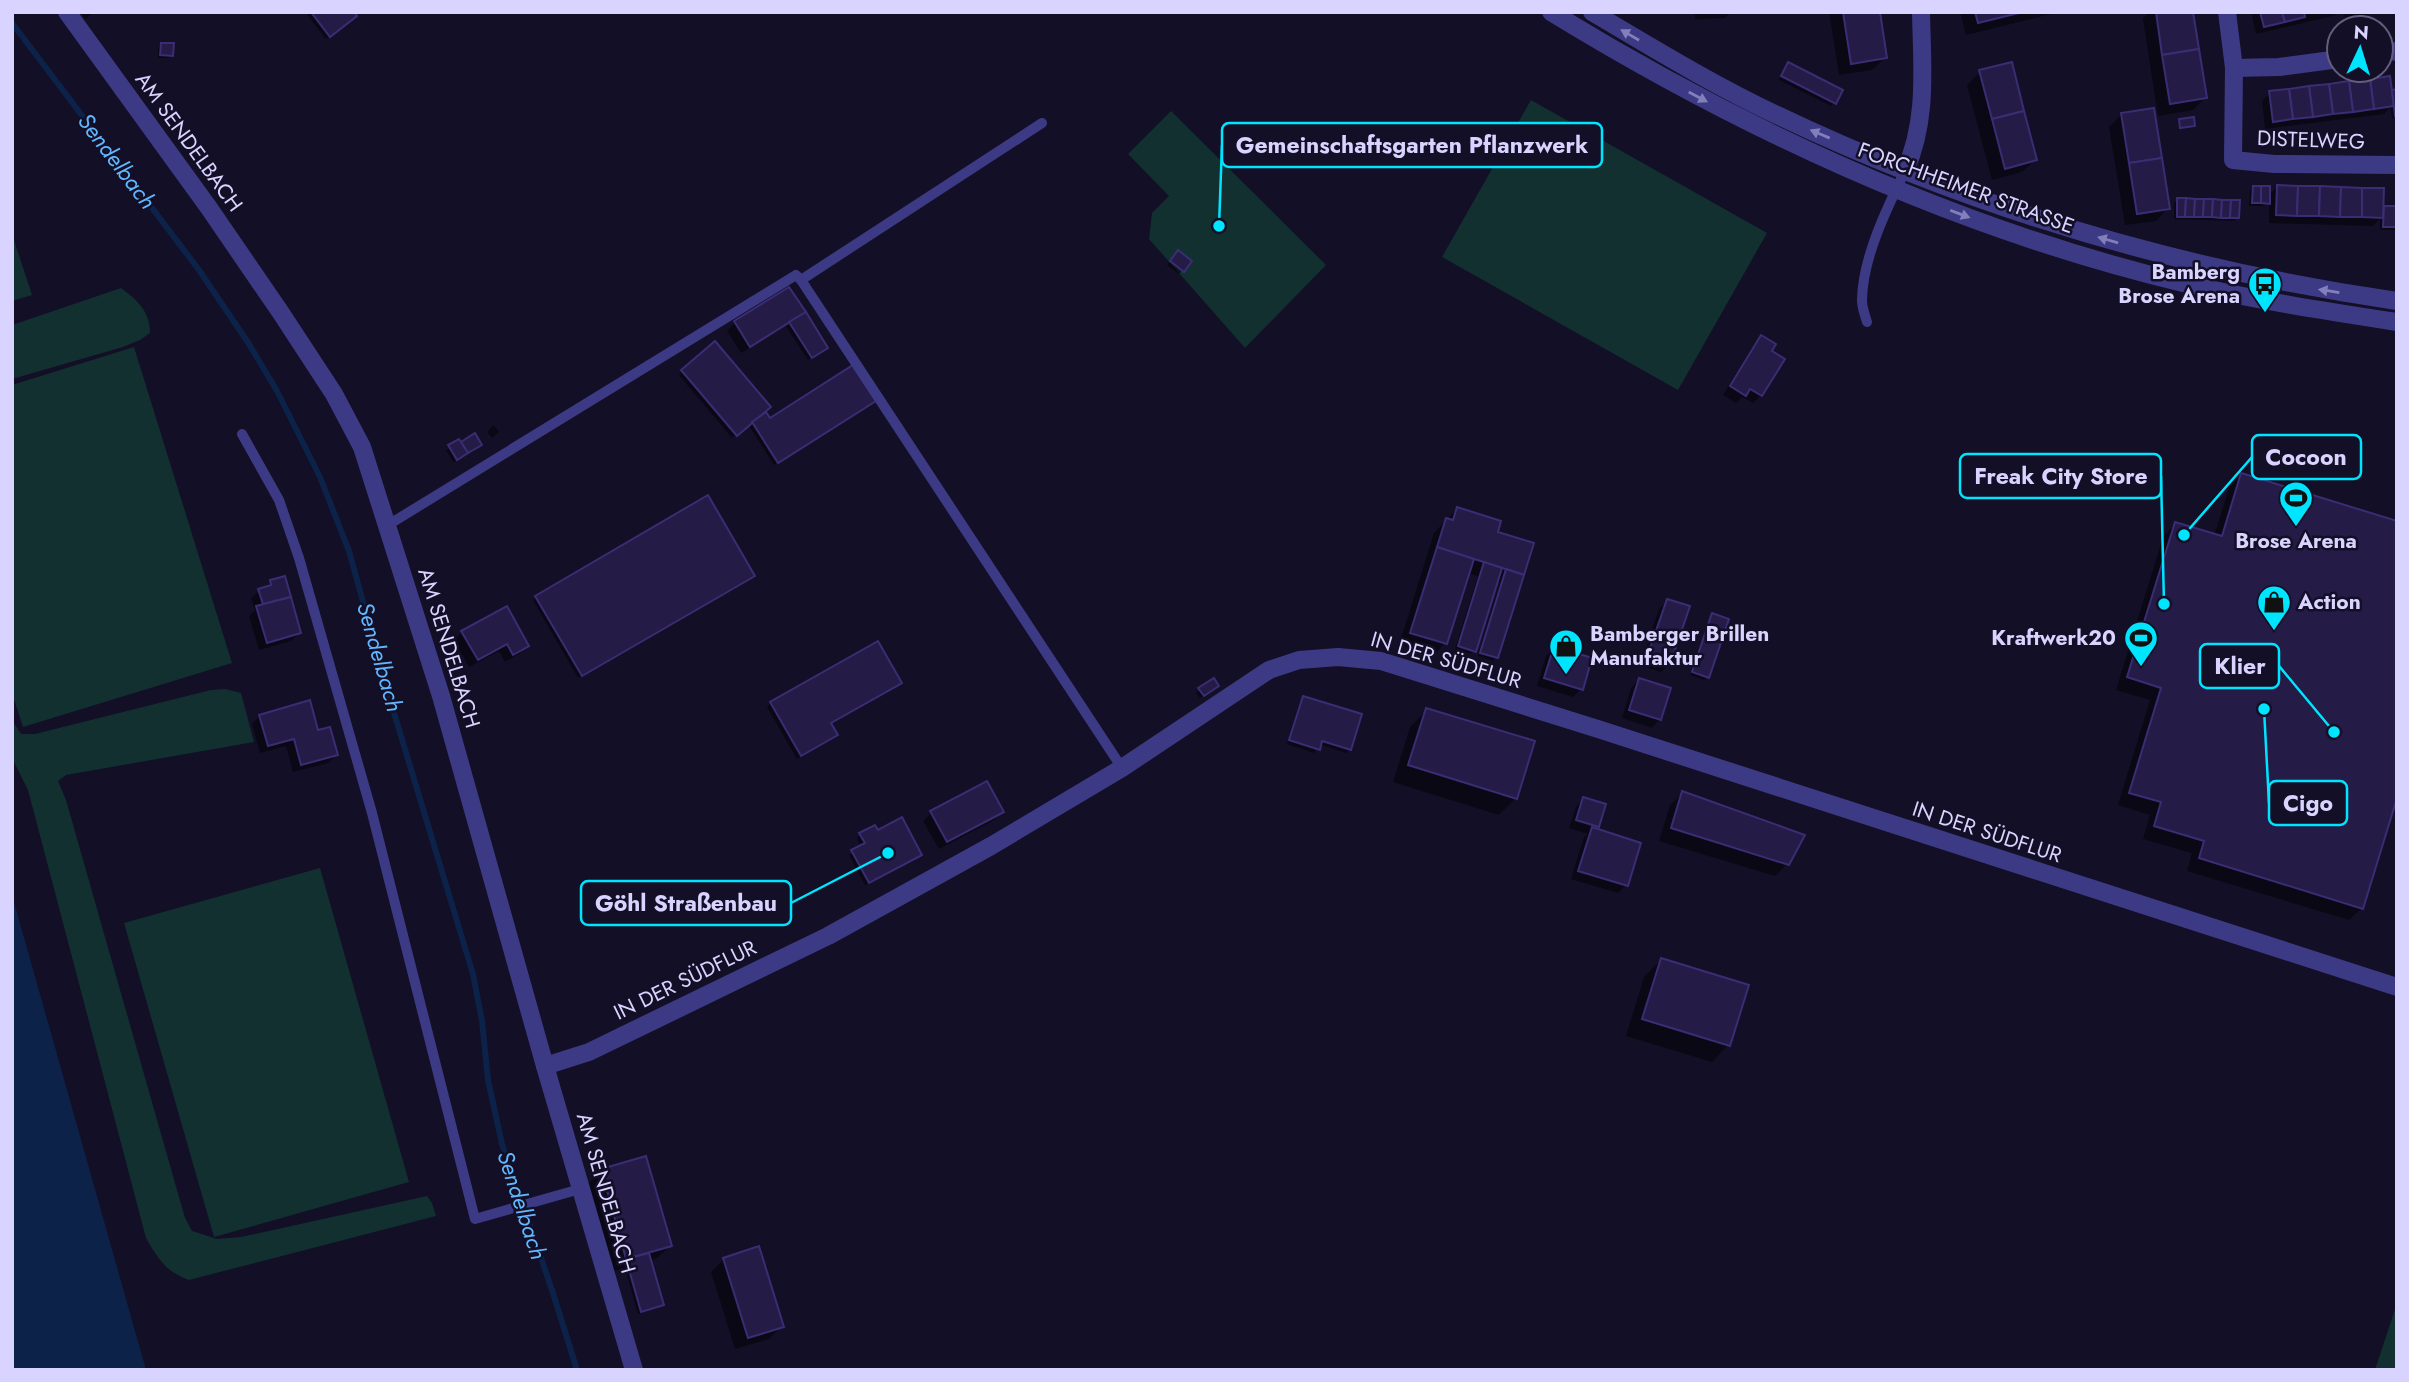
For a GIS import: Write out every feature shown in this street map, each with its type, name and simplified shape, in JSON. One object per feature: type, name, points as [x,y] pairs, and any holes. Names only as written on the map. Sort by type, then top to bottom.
[{"type":"street","name":"AM SENDELBACH","points":[[67,12],[209,208],[334,394],[362,447],[467,785],[580,1189],[634,1370]]},
{"type":"street","name":"FORCHHEIMER STRASSE","points":[[1551,12],[1638,65],[1765,132],[1831,163],[1965,216],[2043,243],[2181,282],[2323,311],[2397,322]]},
{"type":"street","name":"FORCHHEIMER STRASSE","points":[[1592,12],[1776,115],[1905,171],[2035,217],[2129,246],[2245,275],[2397,301]]},
{"type":"street","points":[[1905,171],[1919,134],[1921,115],[1921,12]]},
{"type":"street","name":"DISTELWEG","points":[[2227,12],[2234,68],[2233,160],[2274,164],[2397,165]]},
{"type":"street","points":[[2234,68],[2280,67],[2325,61]]},
{"type":"street","name":"IN DER SÜDFLUR","points":[[545,1066],[589,1052],[828,936],[991,846],[1122,768],[1269,670],[1299,660],[1338,657],[1381,661],[2397,987]]},
{"type":"lane","points":[[801,280],[1042,123]]},
{"type":"lane","points":[[1867,322],[1862,303],[1865,277],[1877,235],[1905,171]]},
{"type":"lane","points":[[388,525],[796,275],[1122,768]]},
{"type":"lane","points":[[242,434],[279,500],[299,558],[372,813],[475,1219],[580,1189]]},
{"type":"green space","points":[[1531,100],[1767,233],[1678,390],[1442,257]]},
{"type":"green space","points":[[1171,111],[1326,265],[1245,348],[1149,239],[1152,213],[1169,196],[1128,154]]},
{"type":"green space","points":[[12,234],[32,295],[12,301]]},
{"type":"green space","points":[[121,288],[145,312],[150,333],[123,347],[12,379],[12,325]]},
{"type":"green space","points":[[134,347],[232,663],[23,727],[12,693],[12,385]]},
{"type":"green space","points":[[225,689],[241,693],[254,742],[66,775],[58,781],[66,800],[185,1218],[192,1231],[217,1239],[241,1237],[427,1196],[436,1216],[189,1280],[163,1264],[146,1238],[28,790],[12,758],[12,720],[21,734],[35,734],[211,690]]},
{"type":"green space","points":[[320,868],[409,1182],[214,1237],[124,923]]},
{"type":"green space","points":[[2397,1303],[2397,1370],[2375,1370]]},
{"type":"water","points":[[12,895],[146,1370],[12,1370]]},
{"type":"building","points":[[311,12],[354,12],[357,16],[330,37]]},
{"type":"building","points":[[1843,12],[1880,12],[1887,58],[1851,64]]},
{"type":"building","points":[[1975,12],[2023,12],[1978,23]]},
{"type":"building","points":[[2156,12],[2193,12],[2199,49],[2162,55]]},
{"type":"building","points":[[2260,12],[2282,12],[2285,22],[2264,27]]},
{"type":"building","points":[[2282,12],[2304,12],[2305,17],[2285,22]]},
{"type":"building","points":[[161,43],[174,43],[173,56],[160,55]]},
{"type":"building","points":[[2199,49],[2207,98],[2170,104],[2162,55]]},
{"type":"building","points":[[1788,62],[1843,90],[1836,104],[1781,76]]},
{"type":"building","points":[[2012,62],[2024,111],[1992,119],[1979,70]]},
{"type":"building","points":[[2329,84],[2349,84],[2353,112],[2333,114]]},
{"type":"building","points":[[2329,84],[2333,114],[2313,117],[2309,86]]},
{"type":"building","points":[[2349,84],[2371,84],[2374,109],[2353,112]]},
{"type":"building","points":[[2371,84],[2391,84],[2394,106],[2374,109]]},
{"type":"building","points":[[2309,86],[2313,117],[2293,119],[2289,89]]},
{"type":"building","points":[[2289,89],[2293,119],[2273,122],[2269,91]]},
{"type":"building","points":[[2397,89],[2397,115],[2395,116],[2392,90]]},
{"type":"building","points":[[2154,108],[2162,158],[2129,163],[2121,113]]},
{"type":"building","points":[[2024,111],[2037,160],[2005,169],[1992,119]]},
{"type":"building","points":[[2194,117],[2195,126],[2180,128],[2179,119]]},
{"type":"building","points":[[2162,158],[2170,209],[2137,214],[2129,163]]},
{"type":"building","points":[[2277,185],[2298,186],[2297,216],[2276,215]]},
{"type":"building","points":[[2253,186],[2261,186],[2261,203],[2252,203]]},
{"type":"building","points":[[2261,186],[2270,186],[2270,204],[2261,203]]},
{"type":"building","points":[[2298,186],[2320,186],[2319,216],[2297,216]]},
{"type":"building","points":[[2320,186],[2341,187],[2340,217],[2319,216]]},
{"type":"building","points":[[2341,187],[2362,188],[2362,217],[2340,217]]},
{"type":"building","points":[[2362,188],[2384,188],[2383,218],[2362,217]]},
{"type":"building","points":[[2177,198],[2186,198],[2185,217],[2177,217]]},
{"type":"building","points":[[2186,198],[2195,199],[2194,217],[2185,217]]},
{"type":"building","points":[[2195,199],[2204,199],[2203,217],[2194,217]]},
{"type":"building","points":[[2204,199],[2213,199],[2212,217],[2203,217]]},
{"type":"building","points":[[2213,199],[2222,200],[2221,218],[2212,217]]},
{"type":"building","points":[[2222,200],[2231,200],[2230,218],[2221,218]]},
{"type":"building","points":[[2231,200],[2240,200],[2239,218],[2230,218]]},
{"type":"building","points":[[2384,206],[2397,206],[2397,227],[2383,227]]},
{"type":"building","points":[[1178,250],[1192,261],[1184,272],[1170,261]]},
{"type":"building","points":[[789,287],[806,312],[750,347],[734,321]]},
{"type":"building","points":[[806,312],[828,348],[812,358],[789,322]]},
{"type":"building","points":[[1761,335],[1776,344],[1772,351],[1785,359],[1762,396],[1750,389],[1746,396],[1730,386]]},
{"type":"building","points":[[715,341],[771,407],[737,436],[681,370]]},
{"type":"building","points":[[853,365],[876,401],[778,463],[752,422],[766,412],[770,418]]},
{"type":"building","points":[[475,433],[482,445],[468,453],[461,442]]},
{"type":"building","points":[[459,439],[468,453],[457,460],[448,445]]},
{"type":"building","points":[[2241,473],[2397,521],[2397,798],[2363,909],[2199,858],[2204,841],[2154,826],[2161,802],[2129,793],[2161,688],[2127,677],[2175,522],[2222,536]]},
{"type":"building","points":[[708,495],[755,576],[582,676],[535,596]]},
{"type":"building","points":[[1457,507],[1501,521],[1498,532],[1534,543],[1524,575],[1437,547],[1446,518],[1453,520]]},
{"type":"building","points":[[1437,547],[1474,559],[1447,644],[1410,633]]},
{"type":"building","points":[[1484,562],[1502,568],[1476,652],[1458,646]]},
{"type":"building","points":[[1506,569],[1524,575],[1498,658],[1480,653]]},
{"type":"building","points":[[285,576],[291,597],[263,604],[258,589],[271,585],[270,580]]},
{"type":"building","points":[[291,597],[301,633],[267,643],[256,606]]},
{"type":"building","points":[[1667,599],[1690,606],[1670,665],[1647,657]]},
{"type":"building","points":[[507,606],[529,646],[513,655],[507,644],[478,660],[461,631]]},
{"type":"building","points":[[1712,613],[1729,619],[1709,678],[1692,672]]},
{"type":"building","points":[[878,641],[902,683],[831,723],[838,735],[801,756],[770,702]]},
{"type":"building","points":[[1554,646],[1592,658],[1583,690],[1544,678]]},
{"type":"building","points":[[1214,678],[1219,686],[1204,696],[1198,688]]},
{"type":"building","points":[[1639,678],[1671,688],[1661,720],[1629,710]]},
{"type":"building","points":[[1303,696],[1362,714],[1351,750],[1322,741],[1320,750],[1289,740]]},
{"type":"building","points":[[310,700],[318,730],[330,727],[338,755],[301,765],[294,739],[268,746],[259,715]]},
{"type":"building","points":[[1426,708],[1535,741],[1517,799],[1408,765]]},
{"type":"building","points":[[987,781],[1004,812],[947,842],[930,811]]},
{"type":"building","points":[[1682,791],[1805,835],[1789,865],[1671,828]]},
{"type":"building","points":[[1583,797],[1606,804],[1599,827],[1576,820]]},
{"type":"building","points":[[902,817],[922,855],[869,883],[851,850],[865,843],[859,833],[875,825],[878,830]]},
{"type":"building","points":[[1592,827],[1641,843],[1628,886],[1578,871]]},
{"type":"building","points":[[1661,958],[1749,985],[1730,1046],[1642,1019]]},
{"type":"building","points":[[646,1156],[672,1246],[626,1259],[601,1169]]},
{"type":"building","points":[[759,1246],[784,1327],[748,1338],[723,1258]]},
{"type":"building","points":[[649,1253],[664,1305],[641,1312],[626,1259]]},
{"type":"waterway","name":"Sendelbach","points":[[12,23],[199,270],[277,391],[320,477],[349,551],[391,703],[473,974],[482,1021],[488,1080],[502,1144],[577,1370]]},
{"type":"place","name":"Gemeinschaftsgarten Pflanzwerk","points":[[1219,226]]},
{"type":"place","name":"Bamberg Brose Arena","points":[[2265,314]]},
{"type":"place","name":"Brose Arena","points":[[2296,528]]},
{"type":"place","name":"Cocoon","points":[[2184,535]]},
{"type":"place","name":"Freak City Store","points":[[2164,604]]},
{"type":"place","name":"Action","points":[[2274,632]]},
{"type":"place","name":"Kraftwerk20","points":[[2141,668]]},
{"type":"place","name":"Bamberger Brillen Manufaktur","points":[[1566,676]]},
{"type":"place","name":"Cigo","points":[[2264,709]]},
{"type":"place","name":"Klier","points":[[2334,732]]},
{"type":"place","name":"Göhl Straßenbau","points":[[888,853]]}]
